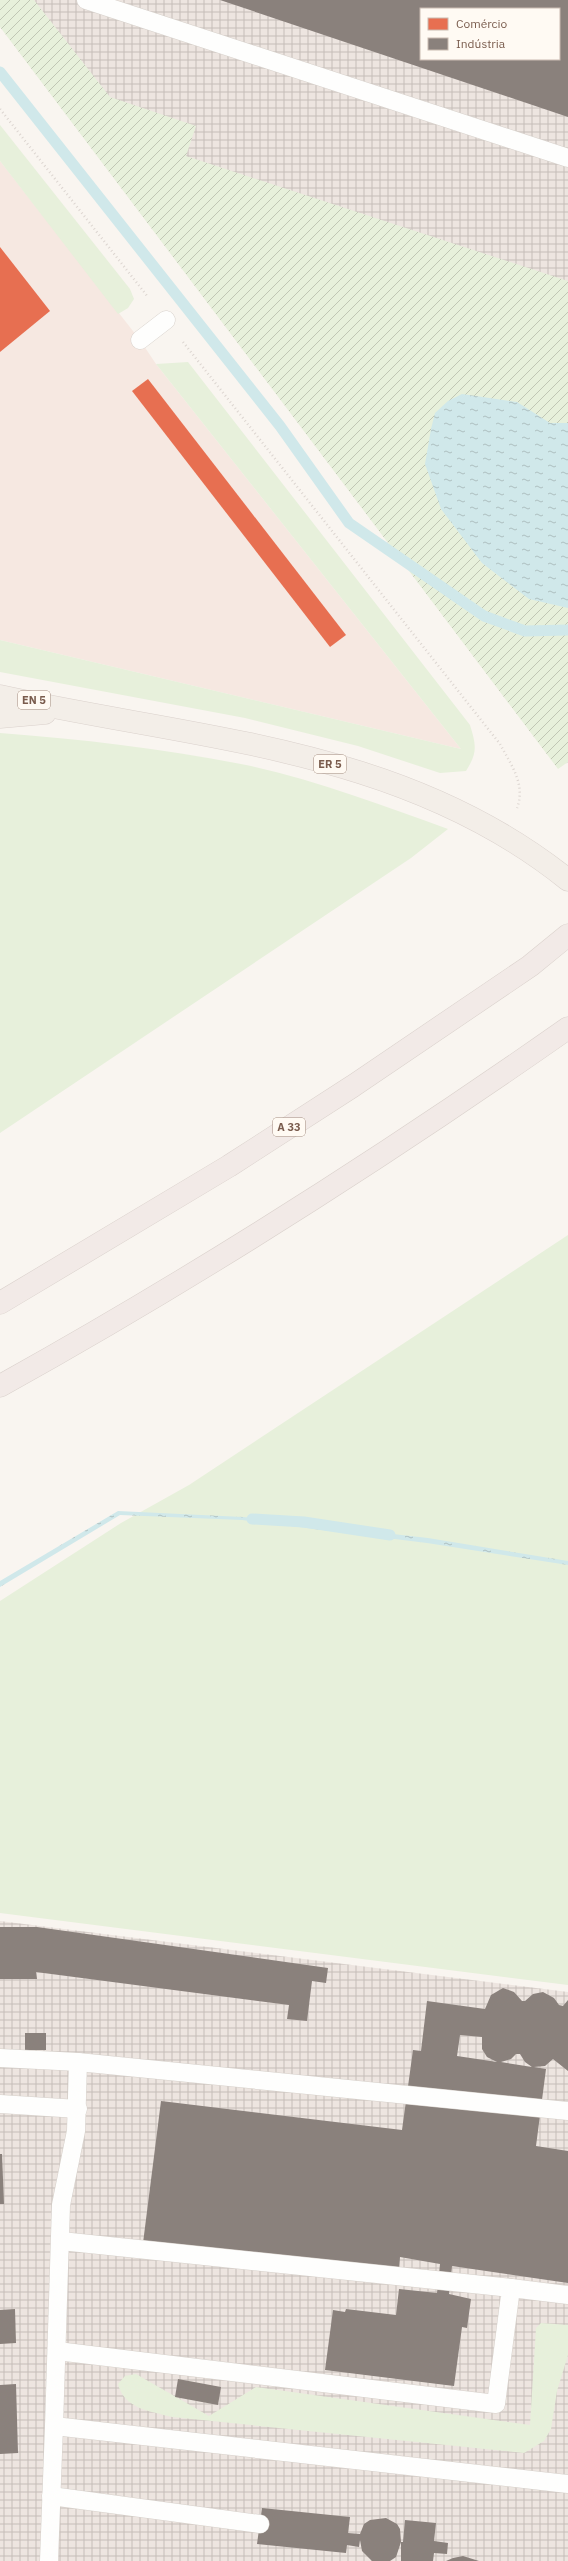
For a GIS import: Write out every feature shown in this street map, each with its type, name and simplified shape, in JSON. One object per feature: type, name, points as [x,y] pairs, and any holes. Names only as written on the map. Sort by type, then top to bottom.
[{"type":"highway","name":"A 33","points":[[0,1303],[223,1170],[353,1086],[530,966],[568,935]]},
{"type":"highway","points":[[0,1386],[136,1308],[330,1190],[568,1028]]},
{"type":"main road","name":"EN 5","points":[[0,689],[68,711]]},
{"type":"main road","points":[[0,696],[68,711]]},
{"type":"main road","name":"ER 5","points":[[0,717],[68,711],[221,738],[352,770],[394,782],[446,804],[506,836],[568,880]]},
{"type":"lane","points":[[86,0],[568,158]]},
{"type":"lane","points":[[140,340],[166,320]]},
{"type":"lane","points":[[0,2058],[78,2062],[568,2111]]},
{"type":"lane","points":[[49,2561],[61,2241],[61,2205],[78,2109],[78,2062]]},
{"type":"lane","points":[[0,2104],[78,2109]]},
{"type":"lane","points":[[61,2241],[568,2295]]},
{"type":"lane","points":[[57,2351],[496,2404],[511,2288]]},
{"type":"lane","points":[[54,2426],[568,2484]]},
{"type":"lane","points":[[51,2496],[260,2524]]},
{"type":"path","points":[[0,109],[500,744],[515,771],[522,795],[506,836]]},
{"type":"shaded area","points":[[0,0],[568,0],[568,762]]},
{"type":"shaded area","points":[[0,161],[140,340],[156,364],[461,749],[0,640]]},
{"type":"shaded area","points":[[0,1921],[568,1992],[568,2561],[0,2561]]},
{"type":"green space","points":[[0,0],[34,0],[110,97],[196,126],[186,156],[568,281],[568,762],[558,769],[0,27]]},
{"type":"green space","points":[[0,125],[130,289],[134,299],[128,308],[118,314],[0,161]]},
{"type":"green space","points":[[188,362],[470,725],[475,748],[473,759],[466,771],[440,773],[358,746],[245,718],[0,672],[0,640],[461,749],[156,364]]},
{"type":"green space","points":[[0,733],[123,745],[246,765],[323,786],[448,829],[411,858],[0,1133]]},
{"type":"green space","points":[[568,1235],[568,1985],[0,1913],[0,1601],[121,1523],[189,1485]]},
{"type":"green space","points":[[541,2323],[568,2325],[568,2355],[557,2391],[551,2429],[544,2441],[524,2453],[172,2417],[147,2411],[132,2404],[121,2392],[118,2384],[125,2376],[136,2374],[209,2416],[256,2387],[530,2425],[536,2328]]},
{"type":"water","points":[[462,394],[517,402],[550,423],[568,423],[568,608],[529,599],[482,563],[441,509],[425,464],[431,429],[435,413],[448,401]]},
{"type":"water","points":[[118,1511],[243,1517],[428,1538],[568,1561],[568,1565],[427,1543],[242,1520],[120,1515],[0,1587],[0,1581]]},
{"type":"building: Comércio","points":[[0,247],[50,311],[0,352]]},
{"type":"building: Comércio","points":[[148,379],[346,635],[330,647],[132,391]]},
{"type":"building: Indústria","points":[[220,0],[568,0],[568,117]]},
{"type":"building: Indústria","points":[[0,1927],[37,1927],[328,1968],[326,1983],[312,1981],[307,2021],[287,2019],[289,2005],[36,1972],[37,1979],[0,1979]]},
{"type":"building: Indústria","points":[[503,1988],[514,1992],[522,2001],[525,2001],[533,1994],[543,1992],[554,1998],[559,2005],[563,2006],[568,2000],[568,2071],[553,2059],[545,2066],[534,2067],[546,2069],[536,2146],[568,2151],[568,2283],[452,2266],[449,2294],[471,2299],[467,2328],[462,2327],[454,2386],[325,2370],[333,2310],[345,2312],[346,2309],[396,2315],[399,2289],[437,2293],[440,2264],[400,2257],[399,2271],[143,2243],[161,2101],[402,2130],[413,2050],[421,2051],[427,2001],[485,2009],[491,1995]],"holes":[[[460,2035],[482,2037],[482,2049],[487,2057],[497,2062],[457,2056]],[[516,2054],[520,2054],[525,2062],[532,2067],[501,2062],[511,2059]]]},
{"type":"building: Indústria","points":[[25,2033],[46,2033],[46,2050],[25,2050]]},
{"type":"building: Indústria","points":[[0,2154],[2,2154],[4,2204],[0,2204]]},
{"type":"building: Indústria","points":[[15,2309],[16,2343],[0,2344],[0,2310]]},
{"type":"building: Indústria","points":[[178,2379],[221,2387],[218,2405],[175,2397]]},
{"type":"building: Indústria","points":[[16,2384],[18,2453],[0,2454],[0,2385]]},
{"type":"building: Indústria","points":[[262,2508],[350,2517],[348,2533],[360,2534],[364,2524],[370,2520],[386,2518],[397,2524],[400,2529],[401,2542],[396,2557],[390,2561],[372,2561],[362,2551],[360,2540],[359,2547],[347,2545],[346,2553],[257,2544]]},
{"type":"building: Indústria","points":[[405,2520],[436,2523],[434,2541],[448,2543],[447,2554],[434,2553],[433,2561],[401,2561],[401,2542],[403,2542]]},
{"type":"building: Indústria","points":[[463,2556],[479,2561],[446,2561],[453,2558]]},
{"type":"waterway","points":[[0,72],[280,426],[349,523],[484,616],[525,631],[568,630]]},
{"type":"waterway","points":[[252,1519],[304,1522],[390,1535]]}]
